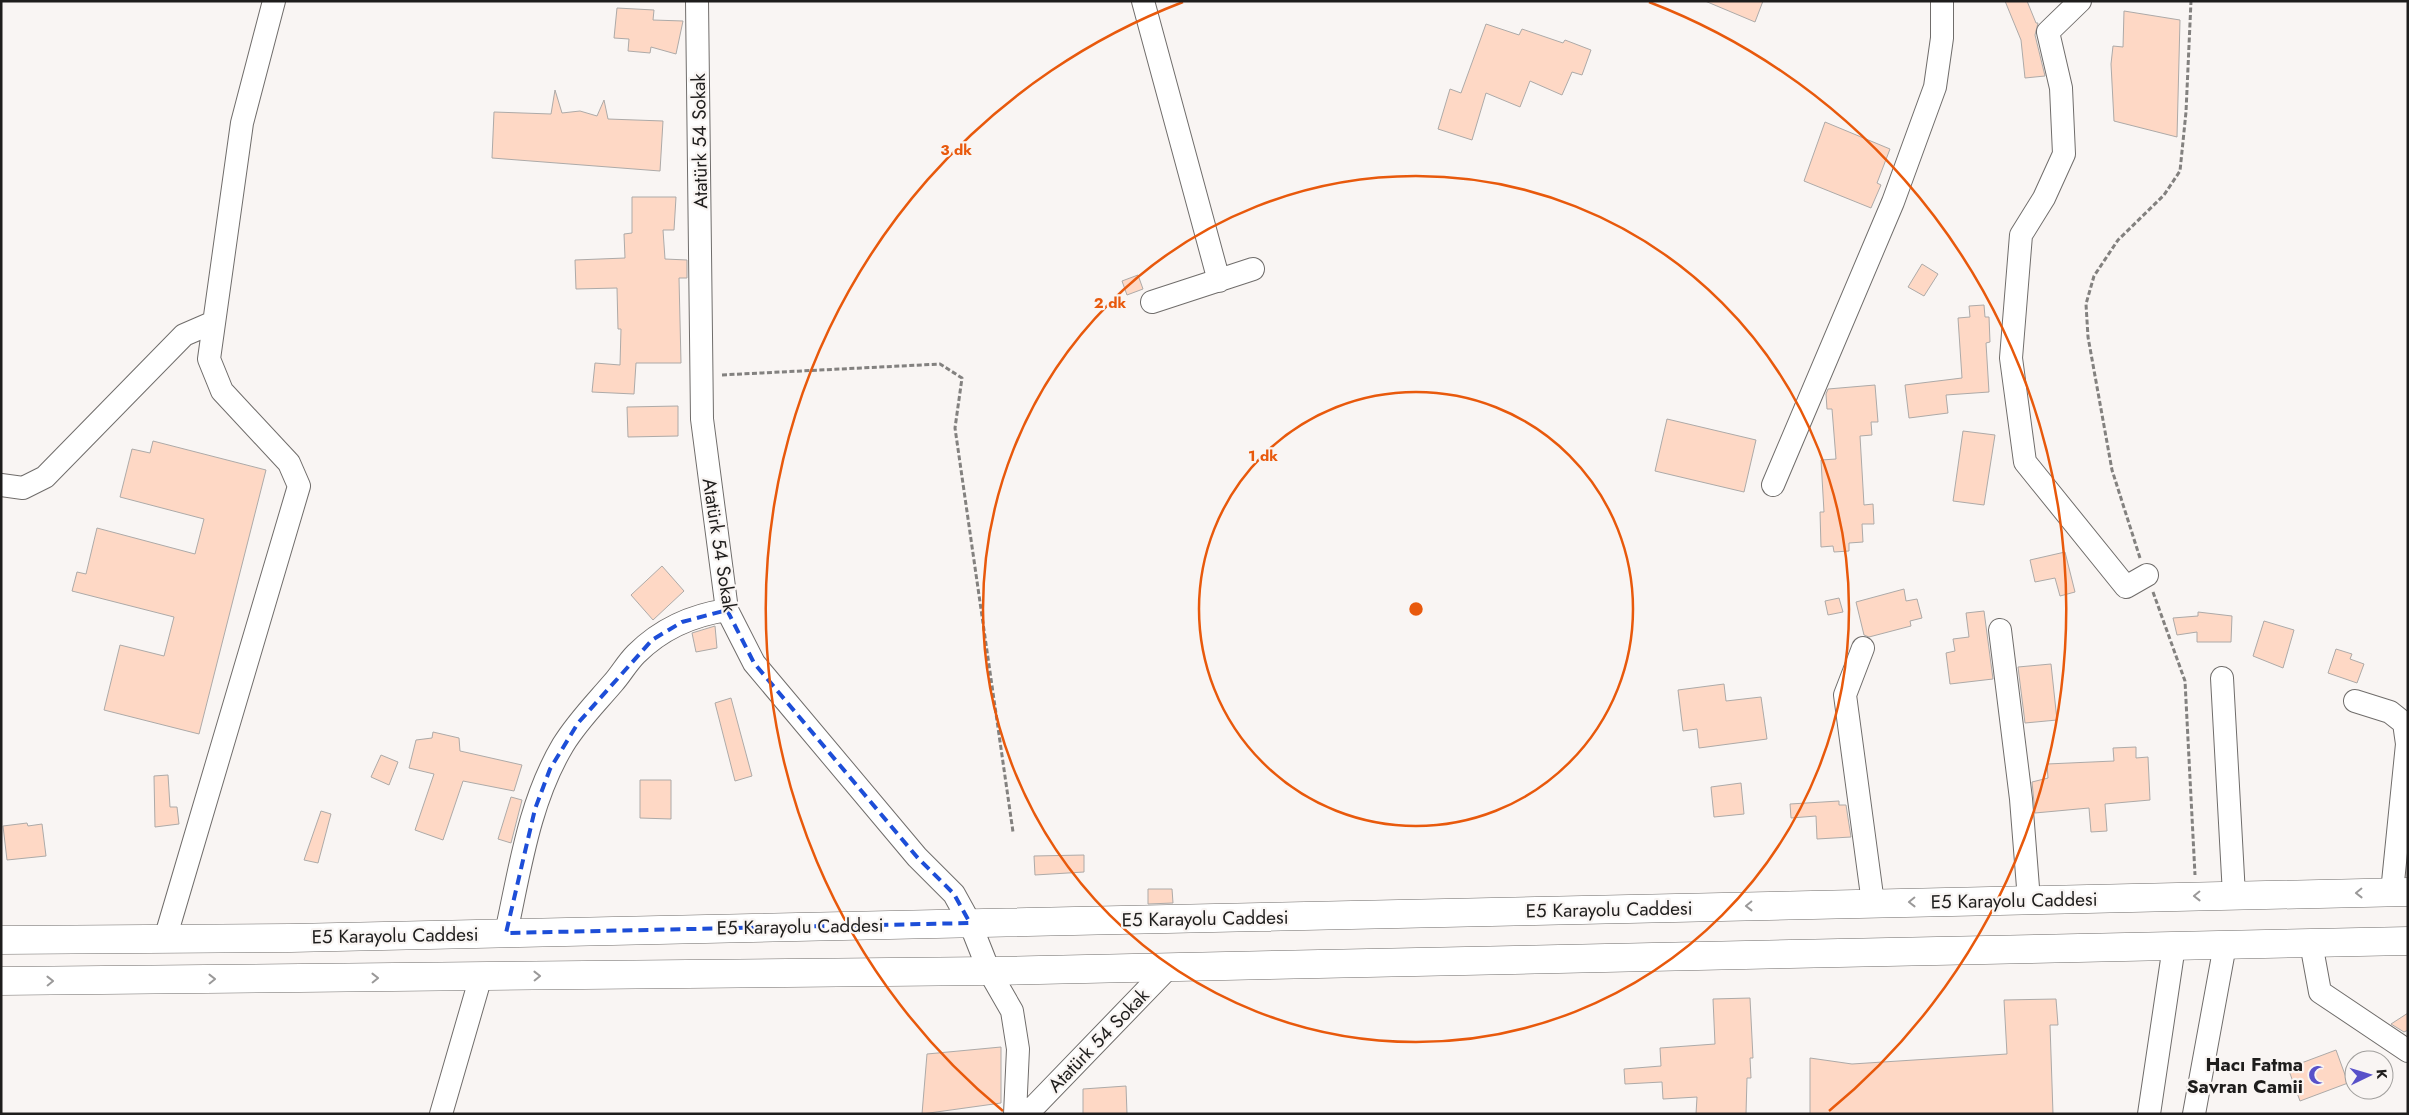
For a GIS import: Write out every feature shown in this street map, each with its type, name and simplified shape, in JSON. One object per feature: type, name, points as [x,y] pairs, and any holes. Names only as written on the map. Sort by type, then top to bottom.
[{"type":"highway","name":"E5 Karayolu Caddesi","points":[[1,940],[506,933],[2400,892]]},
{"type":"highway","points":[[1,982],[989,970],[2408,942]]},
{"type":"street","points":[[166,938],[299,486],[288,463],[222,390],[209,359],[242,123],[274,1]]},
{"type":"street","name":"Atatürk 54 Sokak","points":[[697,1],[702,419],[727,610],[754,663],[916,857],[954,894],[970,923],[989,970],[1012,1010],[1018,1049],[1015,1114]]},
{"type":"street","points":[[1143,1],[1218,281]]},
{"type":"street","points":[[1774,485],[1893,202],[1935,87],[1942,38],[1942,1]]},
{"type":"street","points":[[2080,1],[2048,32],[2061,88],[2064,154],[2044,198],[2021,235],[2011,358],[2026,462],[2126,586],[2147,575]]},
{"type":"street","points":[[1152,302],[1253,269]]},
{"type":"street","points":[[1,485],[23,488],[46,477],[184,335],[214,322]]},
{"type":"street","points":[[506,933],[535,809],[550,769],[573,730],[625,667],[652,640],[682,622],[727,610]]},
{"type":"street","points":[[2000,630],[2022,799],[2029,900]]},
{"type":"street","points":[[1862,648],[1845,695],[1873,903]]},
{"type":"street","points":[[2222,678],[2234,895]]},
{"type":"street","points":[[2355,701],[2390,712],[2404,723],[2407,744],[2400,892]]},
{"type":"street","points":[[2311,944],[2320,992],[2408,1051]]},
{"type":"street","points":[[2194,1114],[2225,945]]},
{"type":"street","points":[[2149,1114],[2174,946]]},
{"type":"street","name":"Atatürk 54 Sokak","points":[[1027,1114],[1169,967]]},
{"type":"street","points":[[441,1114],[481,976]]},
{"type":"path","points":[[2191,1],[2186,112],[2180,171],[2164,196],[2118,240],[2094,276],[2086,304],[2088,337],[2112,470],[2185,681],[2196,896]]},
{"type":"path","points":[[702,369],[725,376],[940,364],[962,378],[955,428],[1013,832]]},
{"type":"highlighted area","points":[[727,610],[754,663],[917,857],[954,894],[970,923],[506,933],[535,809],[550,769],[578,723],[652,640],[682,622]]},
{"type":"building","points":[[1705,1],[1763,1],[1755,22]]},
{"type":"building","points":[[2005,1],[2027,1],[2036,23],[2038,23],[2035,35],[2045,76],[2025,78],[2021,40]]},
{"type":"building","points":[[617,8],[654,10],[653,20],[683,21],[676,54],[651,47],[650,53],[628,51],[629,39],[614,38]]},
{"type":"building","points":[[2124,11],[2180,20],[2177,137],[2114,121],[2111,64],[2113,46],[2123,47]]},
{"type":"building","points":[[1486,24],[1519,35],[1522,29],[1563,43],[1565,40],[1591,50],[1582,75],[1572,72],[1562,95],[1530,81],[1520,107],[1486,93],[1472,140],[1438,129],[1450,89],[1461,93]]},
{"type":"building","points":[[555,90],[562,113],[580,111],[597,116],[604,100],[608,119],[663,121],[660,171],[492,158],[494,112],[551,114]]},
{"type":"building","points":[[1825,122],[1890,149],[1877,183],[1881,185],[1871,208],[1804,181]]},
{"type":"building","points":[[632,197],[676,197],[674,230],[663,230],[665,259],[687,260],[687,278],[679,278],[681,363],[636,363],[634,394],[592,392],[595,363],[620,365],[621,329],[618,329],[617,288],[576,289],[575,260],[625,258],[624,234],[632,233]]},
{"type":"building","points":[[1922,264],[1938,274],[1924,296],[1908,287]]},
{"type":"building","points":[[1138,275],[1143,289],[1127,295],[1122,281]]},
{"type":"building","points":[[1984,305],[1985,317],[1989,317],[1990,342],[1986,343],[1989,392],[1946,395],[1948,413],[1909,418],[1905,385],[1962,378],[1958,318],[1970,317],[1969,306]]},
{"type":"building","points":[[1875,385],[1878,422],[1871,422],[1872,435],[1860,436],[1864,505],[1873,504],[1874,524],[1862,524],[1863,542],[1849,543],[1849,551],[1834,552],[1833,546],[1821,547],[1820,512],[1824,512],[1821,460],[1836,459],[1832,409],[1827,409],[1826,394],[1828,389]]},
{"type":"building","points":[[678,406],[678,436],[628,437],[627,407]]},
{"type":"building","points":[[1667,419],[1756,440],[1744,492],[1655,471]]},
{"type":"building","points":[[1963,431],[1995,435],[1984,505],[1953,501]]},
{"type":"building","points":[[153,441],[266,470],[199,734],[104,710],[120,645],[164,656],[174,617],[72,591],[77,572],[86,574],[97,528],[195,554],[204,519],[120,497],[132,449],[150,453]]},
{"type":"building","points":[[2065,552],[2075,592],[2060,596],[2055,578],[2035,582],[2030,560]]},
{"type":"building","points":[[662,566],[684,591],[653,620],[631,595]]},
{"type":"building","points":[[1904,589],[1906,601],[1917,599],[1922,618],[1910,621],[1911,626],[1869,637],[1864,635],[1856,602]]},
{"type":"building","points":[[1839,598],[1843,612],[1828,615],[1825,601]]},
{"type":"building","points":[[1984,611],[1993,679],[1950,684],[1946,653],[1955,651],[1953,639],[1969,637],[1966,613]]},
{"type":"building","points":[[2198,612],[2232,616],[2231,642],[2197,642],[2197,632],[2177,635],[2173,618],[2198,616]]},
{"type":"building","points":[[2264,621],[2294,630],[2283,668],[2253,656]]},
{"type":"building","points":[[715,626],[717,648],[696,652],[692,633]]},
{"type":"building","points":[[2336,649],[2352,654],[2350,659],[2364,664],[2357,683],[2328,673]]},
{"type":"building","points":[[2051,664],[2057,720],[2025,723],[2018,667]]},
{"type":"building","points":[[1724,684],[1726,701],[1761,697],[1767,739],[1699,748],[1697,729],[1683,731],[1678,690]]},
{"type":"building","points":[[731,698],[752,776],[735,781],[715,703]]},
{"type":"building","points":[[433,732],[459,738],[460,751],[522,765],[514,791],[463,781],[443,840],[415,830],[434,774],[409,768],[416,740],[432,738]]},
{"type":"building","points":[[2136,747],[2136,758],[2148,757],[2150,800],[2105,804],[2107,831],[2091,832],[2089,808],[2035,813],[2032,782],[2048,778],[2047,764],[2114,761],[2113,748]]},
{"type":"building","points":[[381,755],[398,762],[389,785],[371,777]]},
{"type":"building","points":[[168,775],[170,807],[177,807],[179,824],[155,827],[154,776]]},
{"type":"building","points":[[640,780],[671,780],[671,819],[640,818]]},
{"type":"building","points":[[1741,783],[1744,814],[1714,817],[1711,787]]},
{"type":"building","points":[[511,797],[522,800],[511,843],[498,839]]},
{"type":"building","points":[[1839,801],[1839,805],[1846,805],[1851,837],[1817,839],[1816,816],[1791,818],[1790,804]]},
{"type":"building","points":[[321,811],[331,814],[318,863],[304,860]]},
{"type":"building","points":[[27,823],[28,826],[42,824],[46,856],[7,860],[3,826]]},
{"type":"building","points":[[1084,855],[1084,872],[1035,875],[1034,856]]},
{"type":"building","points":[[1148,889],[1172,889],[1173,903],[1148,904]]},
{"type":"building","points":[[1750,998],[1753,1058],[1750,1058],[1751,1078],[1747,1078],[1746,1114],[1696,1114],[1697,1097],[1663,1099],[1662,1082],[1625,1084],[1624,1069],[1661,1066],[1660,1048],[1715,1044],[1713,999]]},
{"type":"building","points":[[2056,999],[2058,1025],[2050,1025],[2053,1114],[1810,1114],[1810,1058],[1852,1064],[2007,1054],[2004,1000]]},
{"type":"building","points":[[2408,1013],[2408,1030],[2404,1032],[2391,1024]]},
{"type":"building","points":[[1001,1047],[1001,1103],[922,1114],[927,1054]]},
{"type":"building","name":"Hacı Fatma Savran Camii","points":[[2336,1050],[2344,1072],[2344,1084],[2300,1101],[2288,1068]]},
{"type":"building","points":[[1126,1086],[1127,1114],[1083,1114],[1083,1089]]},
{"type":"place","name":"Hacı Fatma Savran Camii","points":[[2318,1075]]}]
